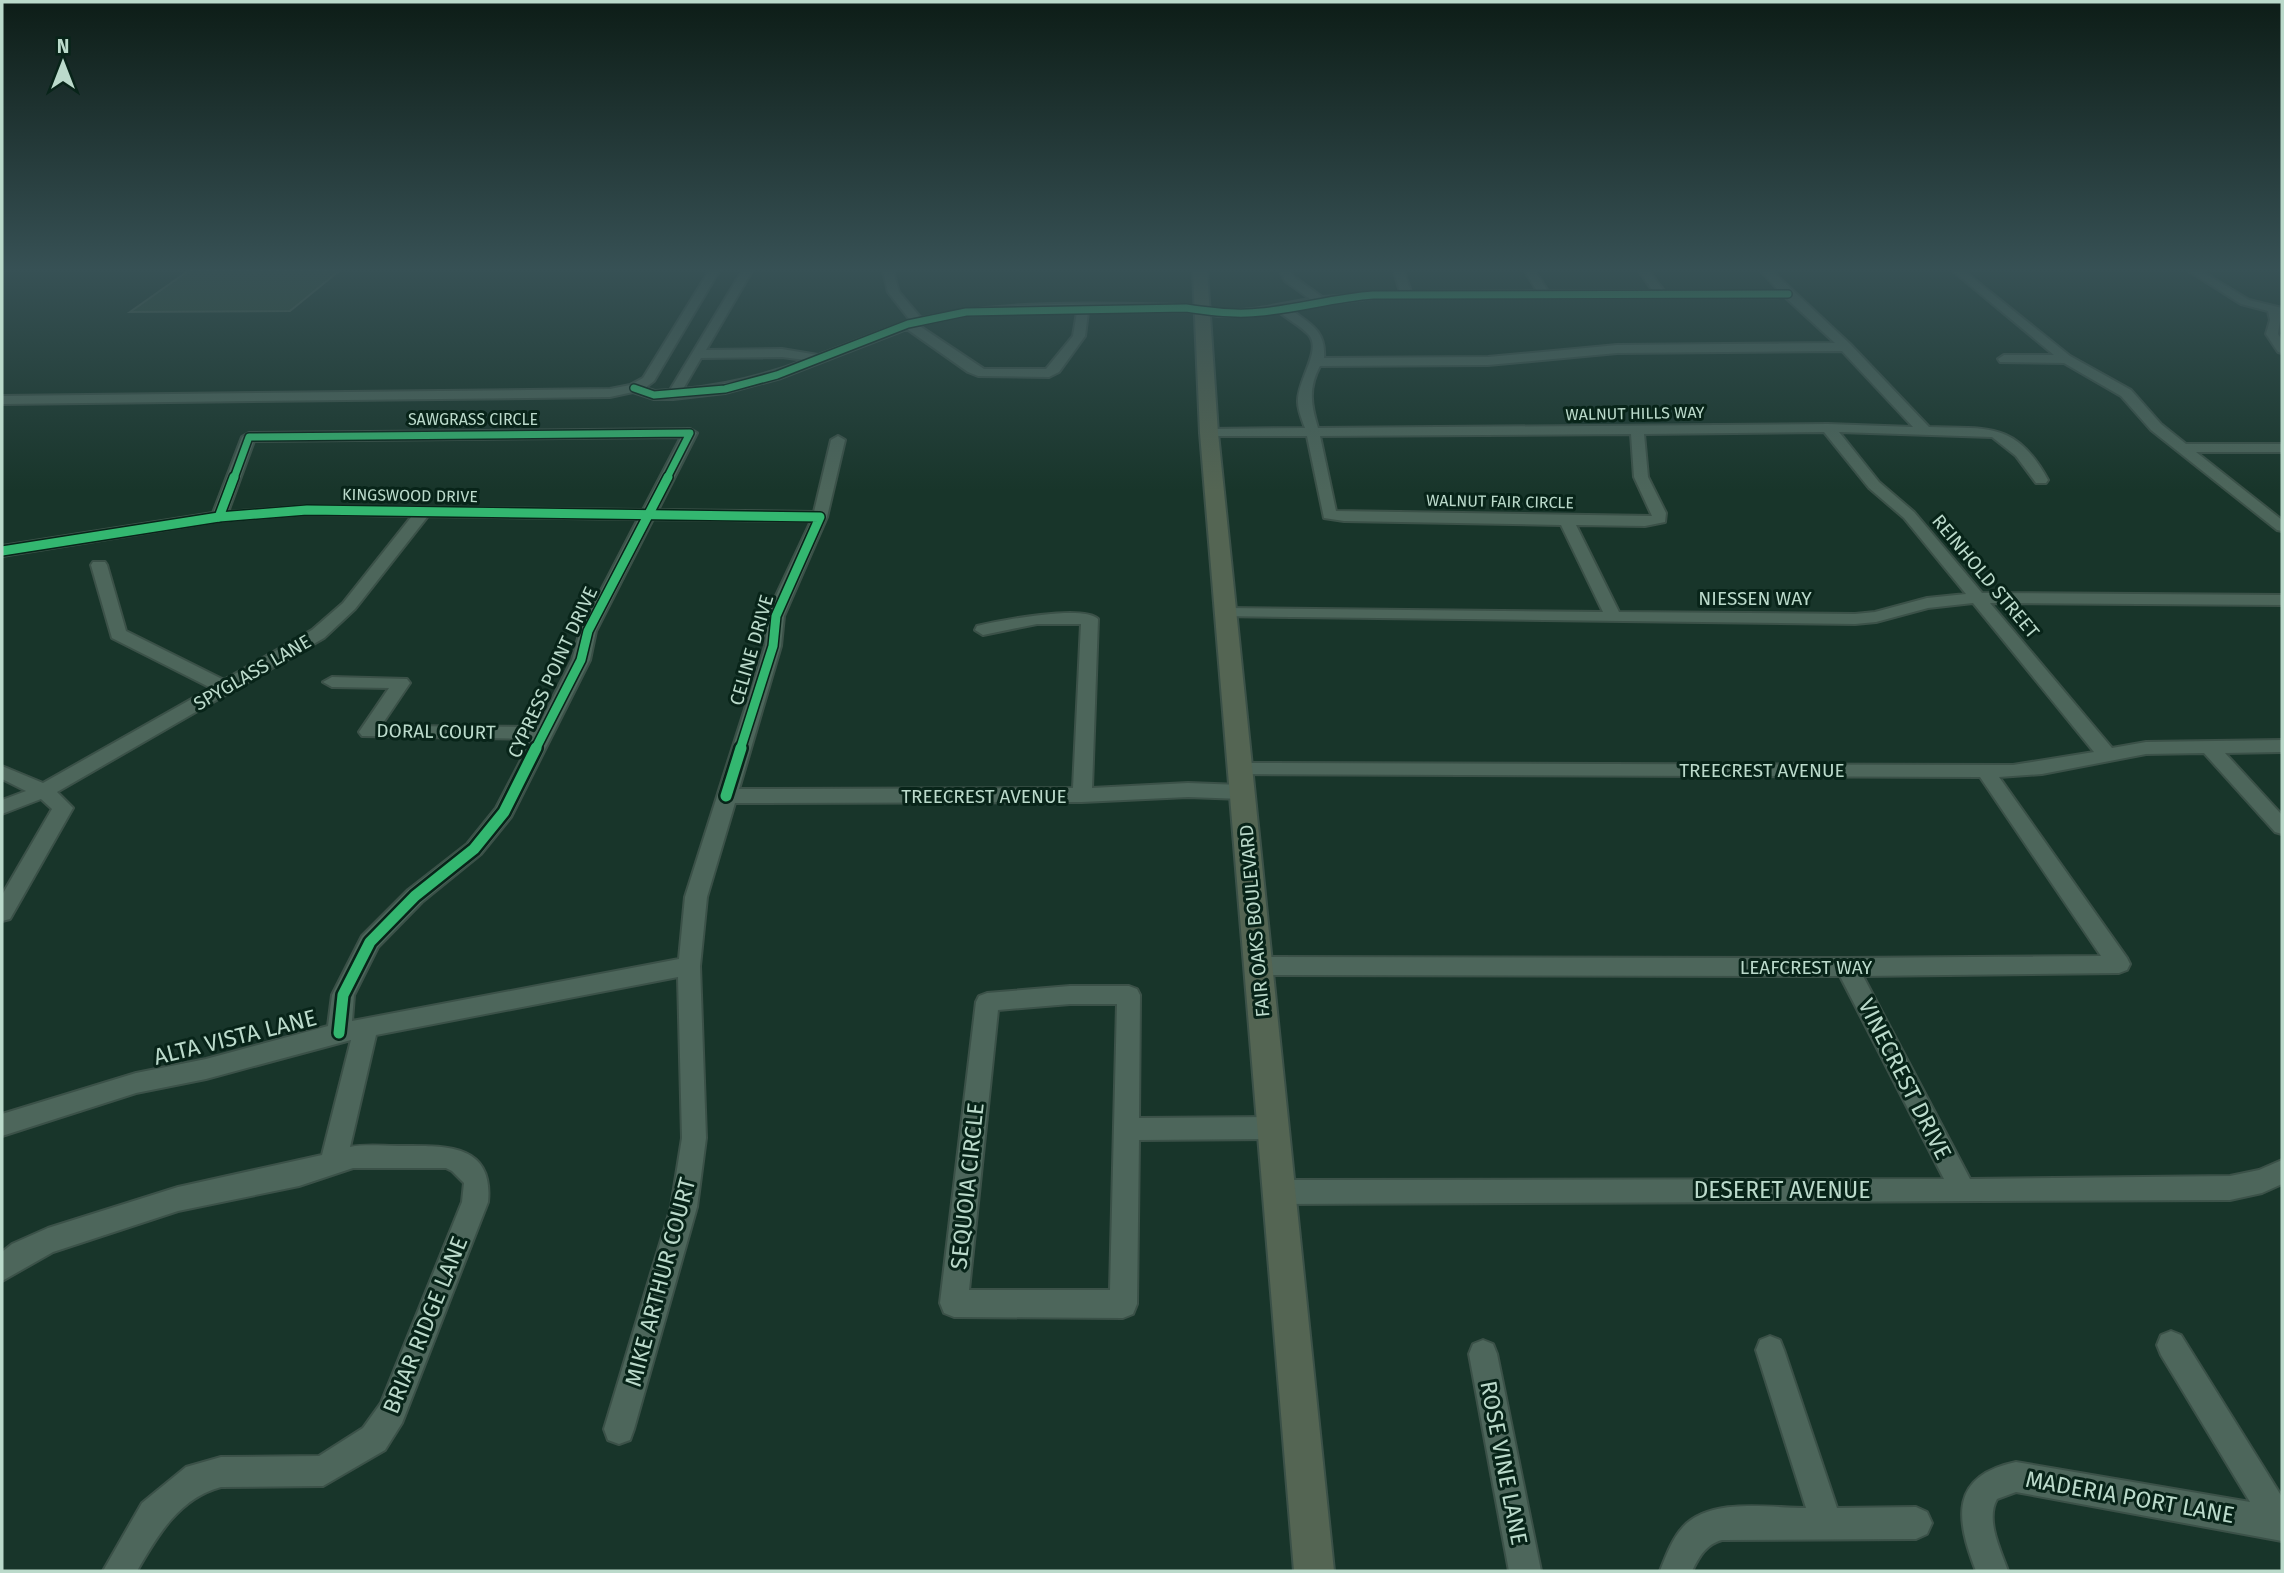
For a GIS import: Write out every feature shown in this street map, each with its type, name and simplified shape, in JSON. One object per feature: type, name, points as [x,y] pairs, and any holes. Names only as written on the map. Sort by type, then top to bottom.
[{"type":"main road","name":"FAIR OAKS BOULEVARD","points":[[1205,344],[1209,433],[1314,1571]]},
{"type":"street","points":[[2,400],[610,393],[634,388],[648,381],[670,344]]},
{"type":"street","points":[[673,395],[704,344]]},
{"type":"street","points":[[634,388],[648,395],[726,389],[777,375],[854,344]]},
{"type":"street","points":[[940,344],[972,369],[982,373],[1049,373],[1073,344]]},
{"type":"street","points":[[1313,433],[1304,403],[1304,390],[1320,351],[1318,344]]},
{"type":"street","points":[[1843,344],[1926,432]]},
{"type":"street","points":[[2048,344],[2066,359],[2126,393],[2156,427],[2282,527]]},
{"type":"street","points":[[1315,362],[1488,361],[1617,349],[1846,348]]},
{"type":"street","points":[[698,354],[782,353],[817,358]]},
{"type":"street","points":[[2004,359],[2066,359]]},
{"type":"street","name":"WALNUT HILLS WAY","points":[[1209,433],[1828,428],[1995,433],[2005,438],[2032,465],[2041,480]]},
{"type":"street","name":"REINHOLD STREET","points":[[1828,428],[1874,485],[1909,515],[2106,754]]},
{"type":"street","name":"WALNUT FAIR CIRCLE","points":[[1313,433],[1329,515],[1476,516],[1645,522],[1660,519],[1659,510],[1639,474],[1642,450],[1637,431]]},
{"type":"street","name":"SAWGRASS CIRCLE","points":[[219,517],[249,437],[690,433],[648,516]]},
{"type":"street","name":"CELINE DRIVE","points":[[689,967],[696,897],[773,646],[781,602],[820,517],[838,440]]},
{"type":"street","points":[[2184,448],[2282,448]]},
{"type":"street","name":"KINGSWOOD DRIVE","points":[[2,551],[219,517],[307,510],[820,517]]},
{"type":"street","name":"SPYGLASS LANE","points":[[2,807],[16,804],[44,790],[299,646],[338,617],[424,511]]},
{"type":"street","name":"CYPRESS POINT DRIVE","points":[[339,1033],[343,995],[370,942],[391,918],[454,867],[491,830],[504,812],[581,660],[588,631],[648,516]]},
{"type":"street","points":[[1567,521],[1613,617]]},
{"type":"street","points":[[99,565],[118,634],[226,688]]},
{"type":"street","name":"NIESSEN WAY","points":[[1226,613],[1855,619],[1876,617],[1927,603],[1977,598],[2282,600]]},
{"type":"street","points":[[983,630],[1037,620],[1090,619],[1082,795]]},
{"type":"street","name":"DORAL COURT","points":[[332,682],[401,683],[368,732],[545,733]]},
{"type":"street","points":[[2208,746],[2282,827]]},
{"type":"street","name":"TREECREST AVENUE","points":[[726,796],[1082,795],[1241,781],[1985,771],[2042,768],[2146,748],[2282,746]]},
{"type":"street","name":"LEAFCREST WAY","points":[[1258,966],[1847,967],[2119,964],[1985,771]]},
{"type":"street","points":[[2,772],[44,790],[63,808],[2,912]]},
{"type":"street","name":"ALTA VISTA LANE","points":[[2,1125],[136,1083],[206,1069],[339,1033],[689,967]]},
{"type":"street","name":"MIKE ARTHUR COURT","points":[[619,1429],[684,1208],[692,1163],[694,1138],[689,967]]},
{"type":"street","name":"VINECREST DRIVE","points":[[1847,967],[1963,1191]]},
{"type":"street","name":"SEQUOIA CIRCLE","points":[[1070,995],[1129,995],[1127,1129],[1124,1304],[954,1303],[987,1002],[1070,995]]},
{"type":"street","points":[[333,1163],[366,1028]]},
{"type":"street","points":[[1127,1129],[1273,1128]]},
{"type":"street","name":"BRIAR RIDGE LANE","points":[[2,1268],[22,1253],[48,1241],[178,1199],[299,1174],[363,1156],[446,1157],[467,1165],[477,1183],[475,1202],[392,1413],[374,1439],[323,1471],[221,1472],[197,1478],[153,1514],[120,1571]]},
{"type":"street","name":"DESERET AVENUE","points":[[1279,1192],[2230,1188],[2262,1181],[2282,1172]]},
{"type":"street","name":"MADERIA PORT LANE","points":[[2171,1345],[2281,1524]]},
{"type":"street","points":[[1770,1350],[1826,1523]]},
{"type":"street","name":"ROSE VINE LANE","points":[[1483,1354],[1525,1571]]},
{"type":"street","name":"MADERIA PORT LANE","points":[[1992,1571],[1982,1547],[1977,1520],[1980,1498],[1986,1487],[2000,1478],[2016,1477],[2281,1524]]},
{"type":"street","points":[[1676,1571],[1685,1547],[1693,1536],[1709,1526],[1916,1522]]},
{"type":"cycle path","points":[[634,388],[654,395],[725,389],[777,375],[856,344]]},
{"type":"cycle path","points":[[219,517],[249,437],[690,433],[588,631],[581,660],[504,812],[474,849],[415,896],[370,942],[343,995],[339,1033]]},
{"type":"cycle path","points":[[2,551],[219,517],[307,510],[820,517],[776,616],[773,646],[726,796]]}]
